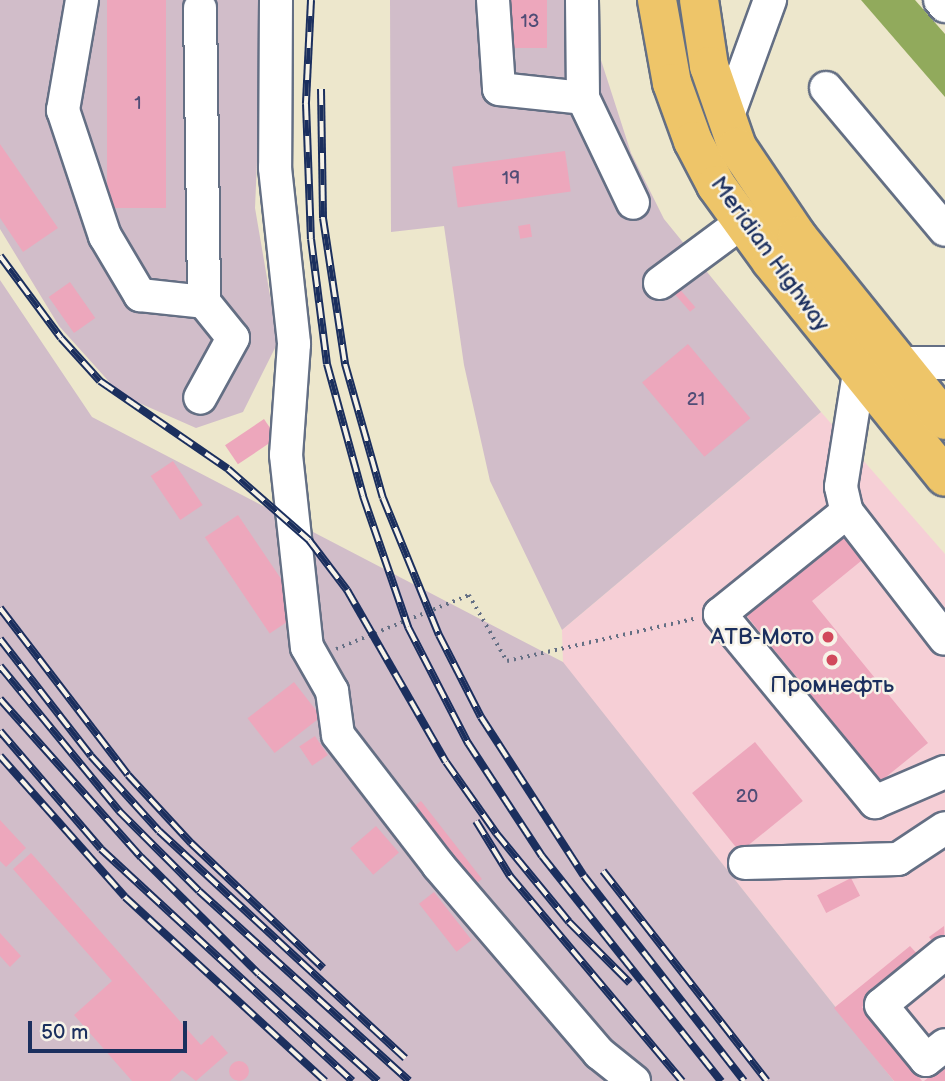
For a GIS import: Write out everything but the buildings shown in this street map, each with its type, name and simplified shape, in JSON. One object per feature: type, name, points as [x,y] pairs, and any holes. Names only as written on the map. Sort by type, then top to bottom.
[{"type":"main road","name":"Meridian Highway","points":[[657,0],[672,83],[693,141],[741,223],[945,477]]},
{"type":"main road","name":"Meridian Highway","points":[[699,0],[709,66],[726,121],[760,185],[945,420]]},
{"type":"street","points":[[82,0],[64,110],[105,236],[140,295],[204,302]]},
{"type":"street","points":[[276,0],[275,168],[294,344],[286,455],[307,647],[332,691],[338,735],[456,886],[599,1053],[634,1081]]},
{"type":"street","points":[[493,0],[499,89],[583,98]]},
{"type":"street","points":[[582,0],[583,98],[634,203]]},
{"type":"street","points":[[726,121],[770,0]]},
{"type":"street","points":[[940,0],[945,6]]},
{"type":"street","points":[[200,8],[204,302],[233,338],[200,398]]},
{"type":"street","points":[[826,88],[945,230]]},
{"type":"street","points":[[660,283],[741,223]]},
{"type":"street","points":[[899,363],[945,363]]},
{"type":"street","points":[[859,373],[841,487],[847,512],[945,639]]},
{"type":"street","points":[[847,512],[720,614],[876,802],[945,772]]},
{"type":"street","points":[[745,863],[898,859],[945,828]]},
{"type":"street","points":[[945,953],[881,1005],[926,1060],[945,1045]]},
{"type":"path","points":[[314,659],[469,595],[507,661],[720,614]]},
{"type":"shaded area","points":[[0,0],[264,0],[255,208],[278,342],[243,412],[196,428],[121,395],[59,326],[0,229]]},
{"type":"shaded area","points":[[390,0],[595,0],[600,57],[631,153],[664,219],[821,412],[562,630],[490,481],[464,365],[444,226],[391,232]]},
{"type":"shaded area","points":[[0,280],[92,417],[563,662],[894,1081],[0,1081]]},
{"type":"shaded area","points":[[821,412],[945,554],[945,1081],[894,1081],[563,663],[562,630]]},
{"type":"green space","points":[[861,0],[915,0],[945,34],[945,97]]},
{"type":"railway","points":[[311,0],[306,104],[311,239],[327,364],[363,496],[408,627],[468,743],[542,856],[721,1081]]},
{"type":"railway","points":[[321,89],[323,218],[345,364],[383,498],[439,635],[481,717],[584,876],[744,1081]]},
{"type":"railway","points":[[0,256],[61,338],[100,381],[228,469],[309,540],[347,590],[446,762],[496,833],[569,922],[630,983]]},
{"type":"railway","points":[[0,608],[128,775],[191,843],[323,968]]},
{"type":"railway","points":[[0,639],[91,756],[159,831],[405,1058]]},
{"type":"railway","points":[[0,666],[119,811],[199,891],[409,1081]]},
{"type":"railway","points":[[0,699],[141,857],[259,974],[378,1081]]},
{"type":"railway","points":[[0,731],[101,849],[352,1081]]},
{"type":"railway","points":[[0,756],[125,897],[325,1081]]},
{"type":"railway","points":[[476,821],[510,876],[682,1081]]},
{"type":"railway","points":[[603,871],[767,1081]]},
{"type":"place","name":"АТВ-Мото","points":[[828,637]]},
{"type":"place","name":"Промнефть","points":[[832,660]]}]
